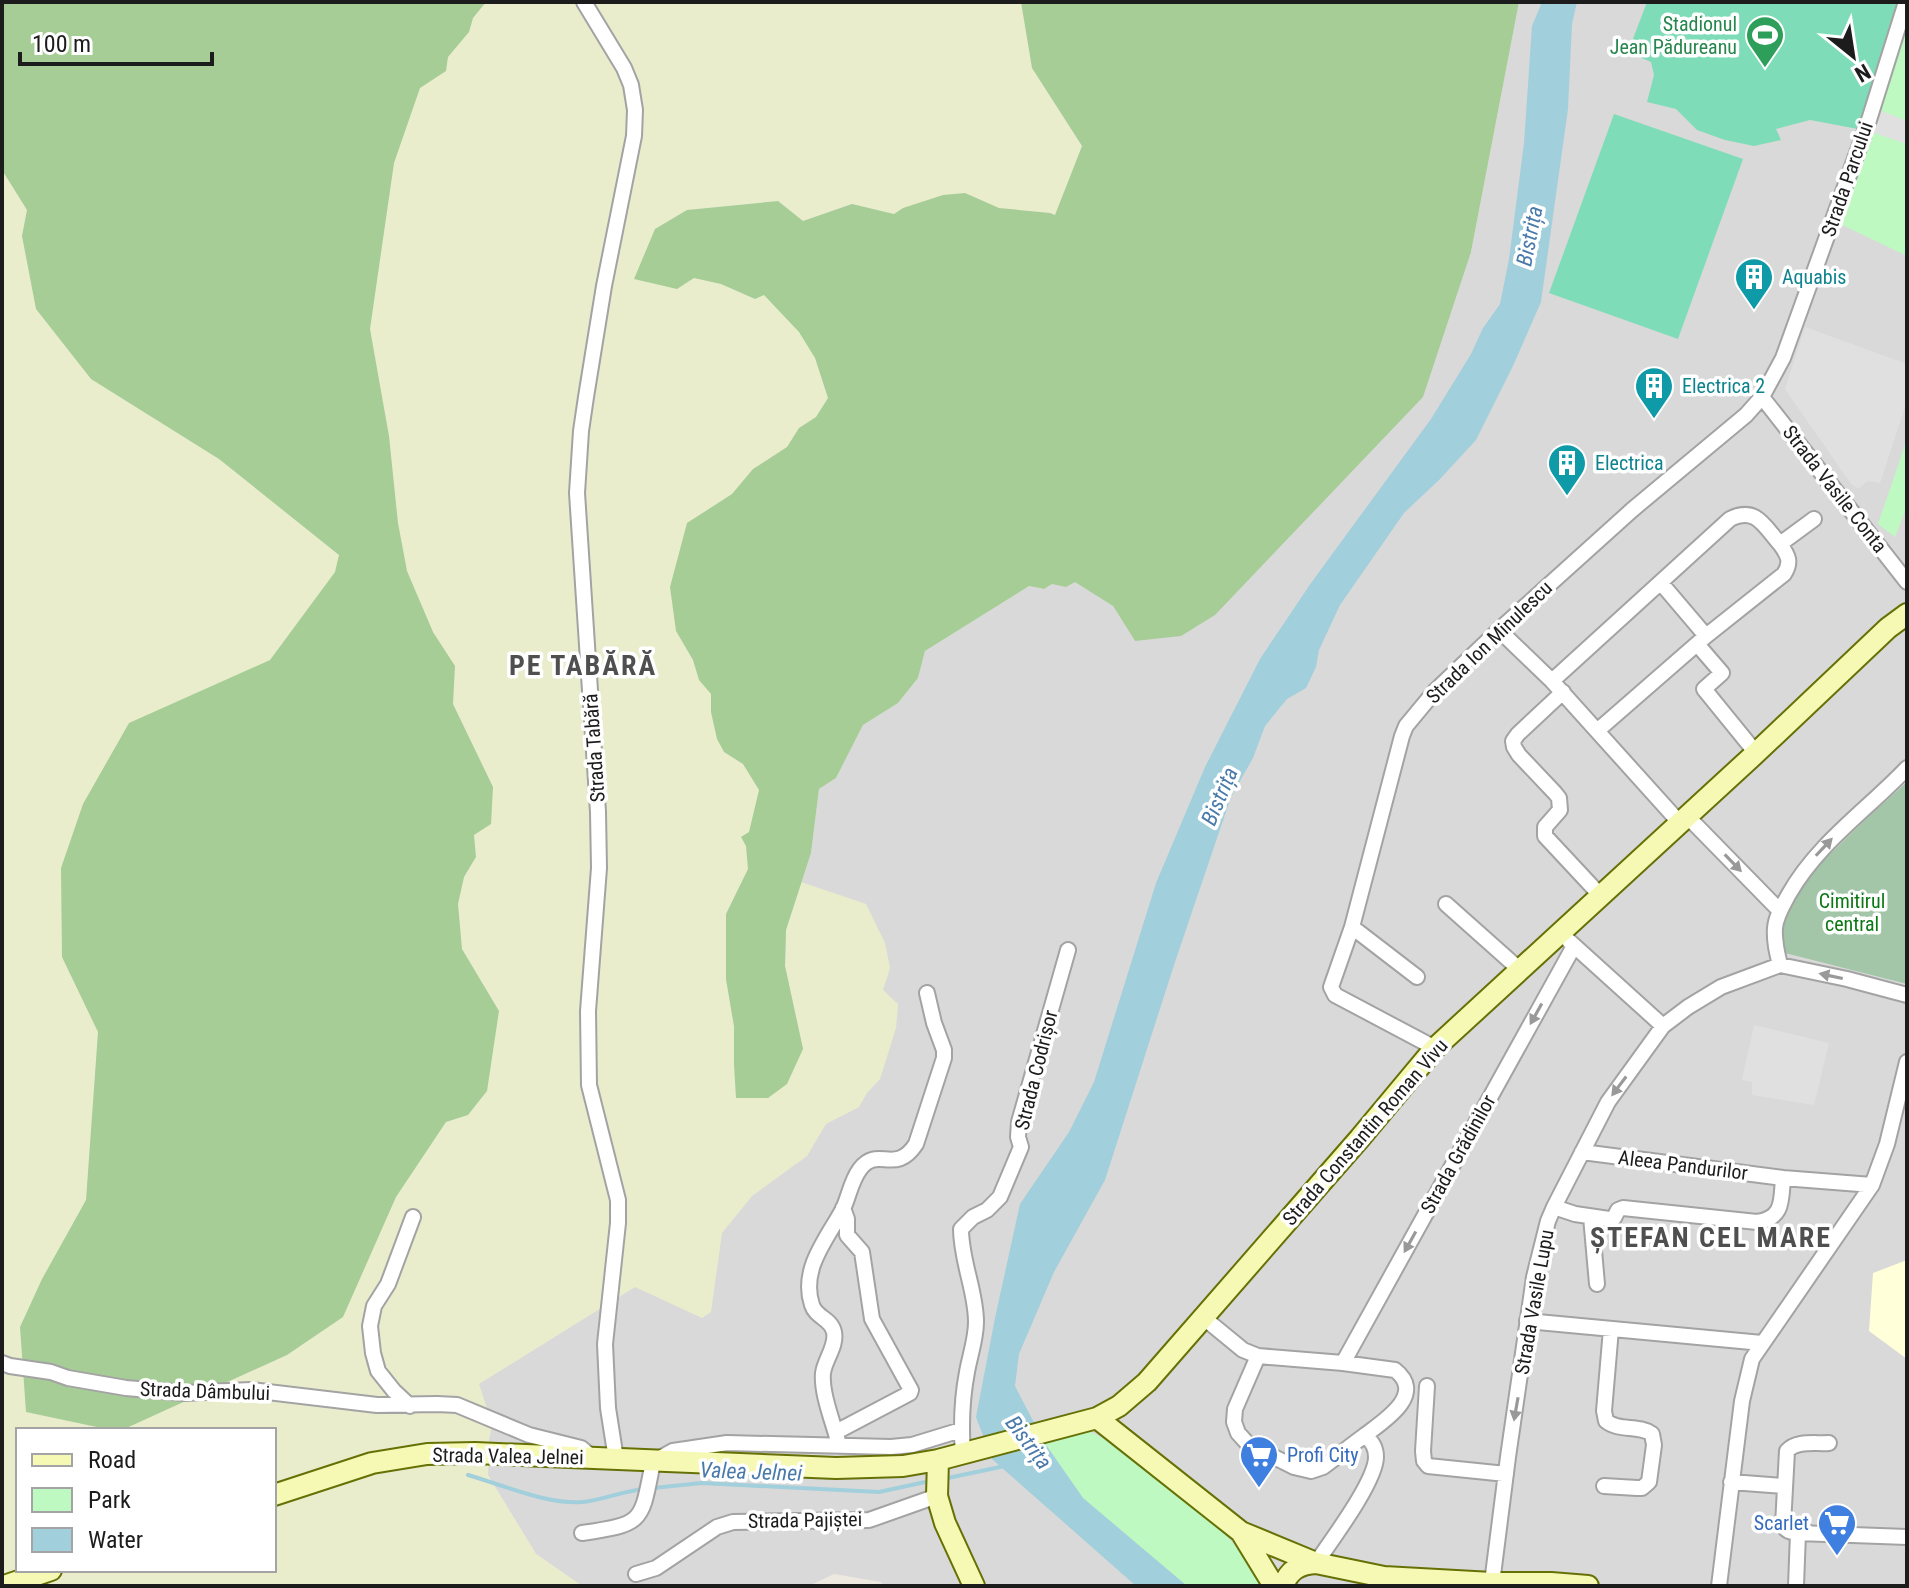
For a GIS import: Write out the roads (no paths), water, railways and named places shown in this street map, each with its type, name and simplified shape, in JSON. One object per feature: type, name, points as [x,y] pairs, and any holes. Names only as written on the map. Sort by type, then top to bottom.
[{"type":"street","name":"Strada Tabără","points":[[584,2],[624,68],[631,85],[635,110],[634,136],[586,397],[577,493],[598,812],[599,868],[588,1011],[589,1085],[618,1200],[605,1344],[608,1408],[616,1459]]},
{"type":"street","name":"Strada Parcului","points":[[1762,397],[1783,358],[1869,120],[1906,2]]},
{"type":"street","name":"Strada Vasile Conta","points":[[1762,397],[1907,582]]},
{"type":"street","name":"Strada Ion Minulescu","points":[[1435,1048],[1332,991],[1406,726],[1435,691],[1499,630],[1632,510],[1746,415],[1762,397]]},
{"type":"street","points":[[1552,681],[1730,519],[1747,513],[1756,517],[1788,554],[1788,568],[1784,574],[1597,731]]},
{"type":"street","points":[[1780,544],[1814,519]]},
{"type":"street","points":[[1661,583],[1722,673],[1704,689],[1756,753]]},
{"type":"street","name":"Strada Constantin Roman Vivu","points":[[1072,1425],[1097,1418],[1119,1406],[1147,1382],[1435,1048],[1519,969],[1567,939],[1600,895],[1888,628],[1907,614]]},
{"type":"street","points":[[1499,630],[1563,692],[1682,819],[1779,910]]},
{"type":"street","points":[[1563,692],[1518,734],[1513,741],[1514,747],[1559,798],[1560,810],[1545,827],[1545,836],[1600,895]]},
{"type":"street","points":[[1907,768],[1828,842],[1808,865],[1779,910],[1775,927],[1780,965],[1907,995]]},
{"type":"street","points":[[1446,904],[1519,969]]},
{"type":"street","points":[[1352,927],[1417,977]]},
{"type":"street","points":[[1567,939],[1663,1026]]},
{"type":"street","name":"Strada Grădinilor","points":[[1343,1363],[1567,939]]},
{"type":"street","name":"Strada Codrișor","points":[[963,1454],[961,1430],[966,1375],[976,1332],[976,1317],[961,1247],[961,1229],[1000,1197],[1015,1165],[1021,1147],[1019,1122],[1068,950]]},
{"type":"street","name":"Strada Vasile Lupu","points":[[1492,1583],[1534,1277],[1554,1207],[1608,1102],[1663,1026],[1721,987],[1780,965]]},
{"type":"street","points":[[837,1439],[823,1375],[835,1335],[832,1325],[814,1310],[808,1285],[827,1234],[862,1166],[876,1159],[900,1160],[911,1153],[916,1144],[944,1058],[927,993]]},
{"type":"street","points":[[1719,1586],[1742,1401],[1752,1359],[1872,1185],[1887,1144],[1907,1062]]},
{"type":"street","name":"Aleea Pandurilor","points":[[1582,1152],[1783,1178],[1872,1185]]},
{"type":"street","points":[[1554,1207],[1611,1219],[1623,1208],[1766,1221],[1780,1207],[1783,1178]]},
{"type":"street","points":[[837,1439],[911,1390],[872,1319],[862,1252],[847,1235],[843,1208]]},
{"type":"street","points":[[410,1406],[378,1371],[370,1326],[374,1306],[388,1284],[413,1217]]},
{"type":"street","points":[[1591,1217],[1597,1284]]},
{"type":"street","points":[[1204,1318],[1243,1350],[1258,1356],[1395,1370],[1406,1383],[1403,1401],[1395,1413],[1323,1467],[1311,1471],[1294,1467],[1248,1444],[1238,1433],[1234,1422],[1235,1409],[1258,1356]]},
{"type":"street","points":[[1527,1321],[1762,1343]]},
{"type":"street","points":[[1604,1486],[1637,1488],[1646,1485],[1651,1477],[1654,1445],[1652,1434],[1645,1429],[1614,1427],[1606,1421],[1604,1411],[1611,1329]]},
{"type":"street","name":"Strada Dâmbului","points":[[2,1363],[126,1388],[184,1393],[251,1390],[377,1405],[457,1405],[529,1435],[581,1448],[593,1458]]},
{"type":"street","points":[[1427,1386],[1423,1451],[1428,1466],[1506,1474]]},
{"type":"street","points":[[1097,1418],[1241,1532],[1316,1563],[1384,1577],[1588,1586]]},
{"type":"street","name":"Strada Valea Jelnei","points":[[276,1494],[372,1463],[427,1454],[475,1453],[836,1468],[938,1465],[963,1454],[1072,1425]]},
{"type":"street","points":[[582,1533],[615,1528],[637,1517],[645,1504],[653,1462],[673,1451],[727,1443],[837,1439],[891,1447],[912,1445],[961,1430]]},
{"type":"street","points":[[1316,1563],[1362,1492],[1375,1466],[1377,1454],[1374,1444],[1365,1435]]},
{"type":"street","points":[[1829,1443],[1797,1444],[1789,1448],[1785,1456],[1783,1525],[1786,1530],[1907,1537]]},
{"type":"street","points":[[938,1465],[937,1494],[945,1523],[974,1586]]},
{"type":"street","points":[[1731,1482],[1784,1486]]},
{"type":"street","name":"Strada Pajiștei","points":[[636,1574],[656,1568],[709,1532],[733,1522],[869,1520],[937,1494]]},
{"type":"street","points":[[1241,1532],[1274,1586]]},
{"type":"street","points":[[1796,1586],[1798,1533]]},
{"type":"street","points":[[1283,1586],[1294,1569],[1316,1563]]},
{"type":"street","points":[[4,1586],[45,1572]]},
{"type":"water","name":"Bistrița","points":[[1542,2],[1577,2],[1572,24],[1568,109],[1541,302],[1476,440],[1404,513],[1340,605],[1306,688],[1287,699],[1265,726],[1253,758],[1231,797],[1105,1180],[1054,1272],[1019,1354],[1015,1386],[1044,1442],[1083,1498],[1187,1586],[1136,1586],[992,1459],[976,1417],[1020,1204],[1069,1132],[1094,1082],[1156,883],[1205,767],[1260,659],[1311,583],[1431,419],[1500,304],[1524,143],[1532,26]]},
{"type":"waterway","name":"Valea Jelnei","points":[[943,1479],[1005,1466]]},
{"type":"waterway","name":"Valea Jelnei","points":[[468,1475],[540,1497],[569,1502],[591,1501],[644,1489]]},
{"type":"waterway","name":"Valea Jelnei","points":[[653,1488],[702,1483],[879,1492],[930,1481]]},
{"type":"place","name":"Stadionul Jean Pădureanu","points":[[1765,69]]},
{"type":"place","name":"Aquabis","points":[[1754,311]]},
{"type":"place","name":"Electrica 2","points":[[1654,420]]},
{"type":"place","name":"Electrica","points":[[1567,497]]},
{"type":"place","name":"Profi City","points":[[1259,1489]]},
{"type":"place","name":"Scarlet","points":[[1837,1557]]},
{"type":"district","name":"PE TABĂRĂ","points":[[583,665]]},
{"type":"district","name":"ȘTEFAN CEL MARE","points":[[1711,1237]]},
{"type":"park label","name":"Cimitirul central","points":[[1852,912]]}]
